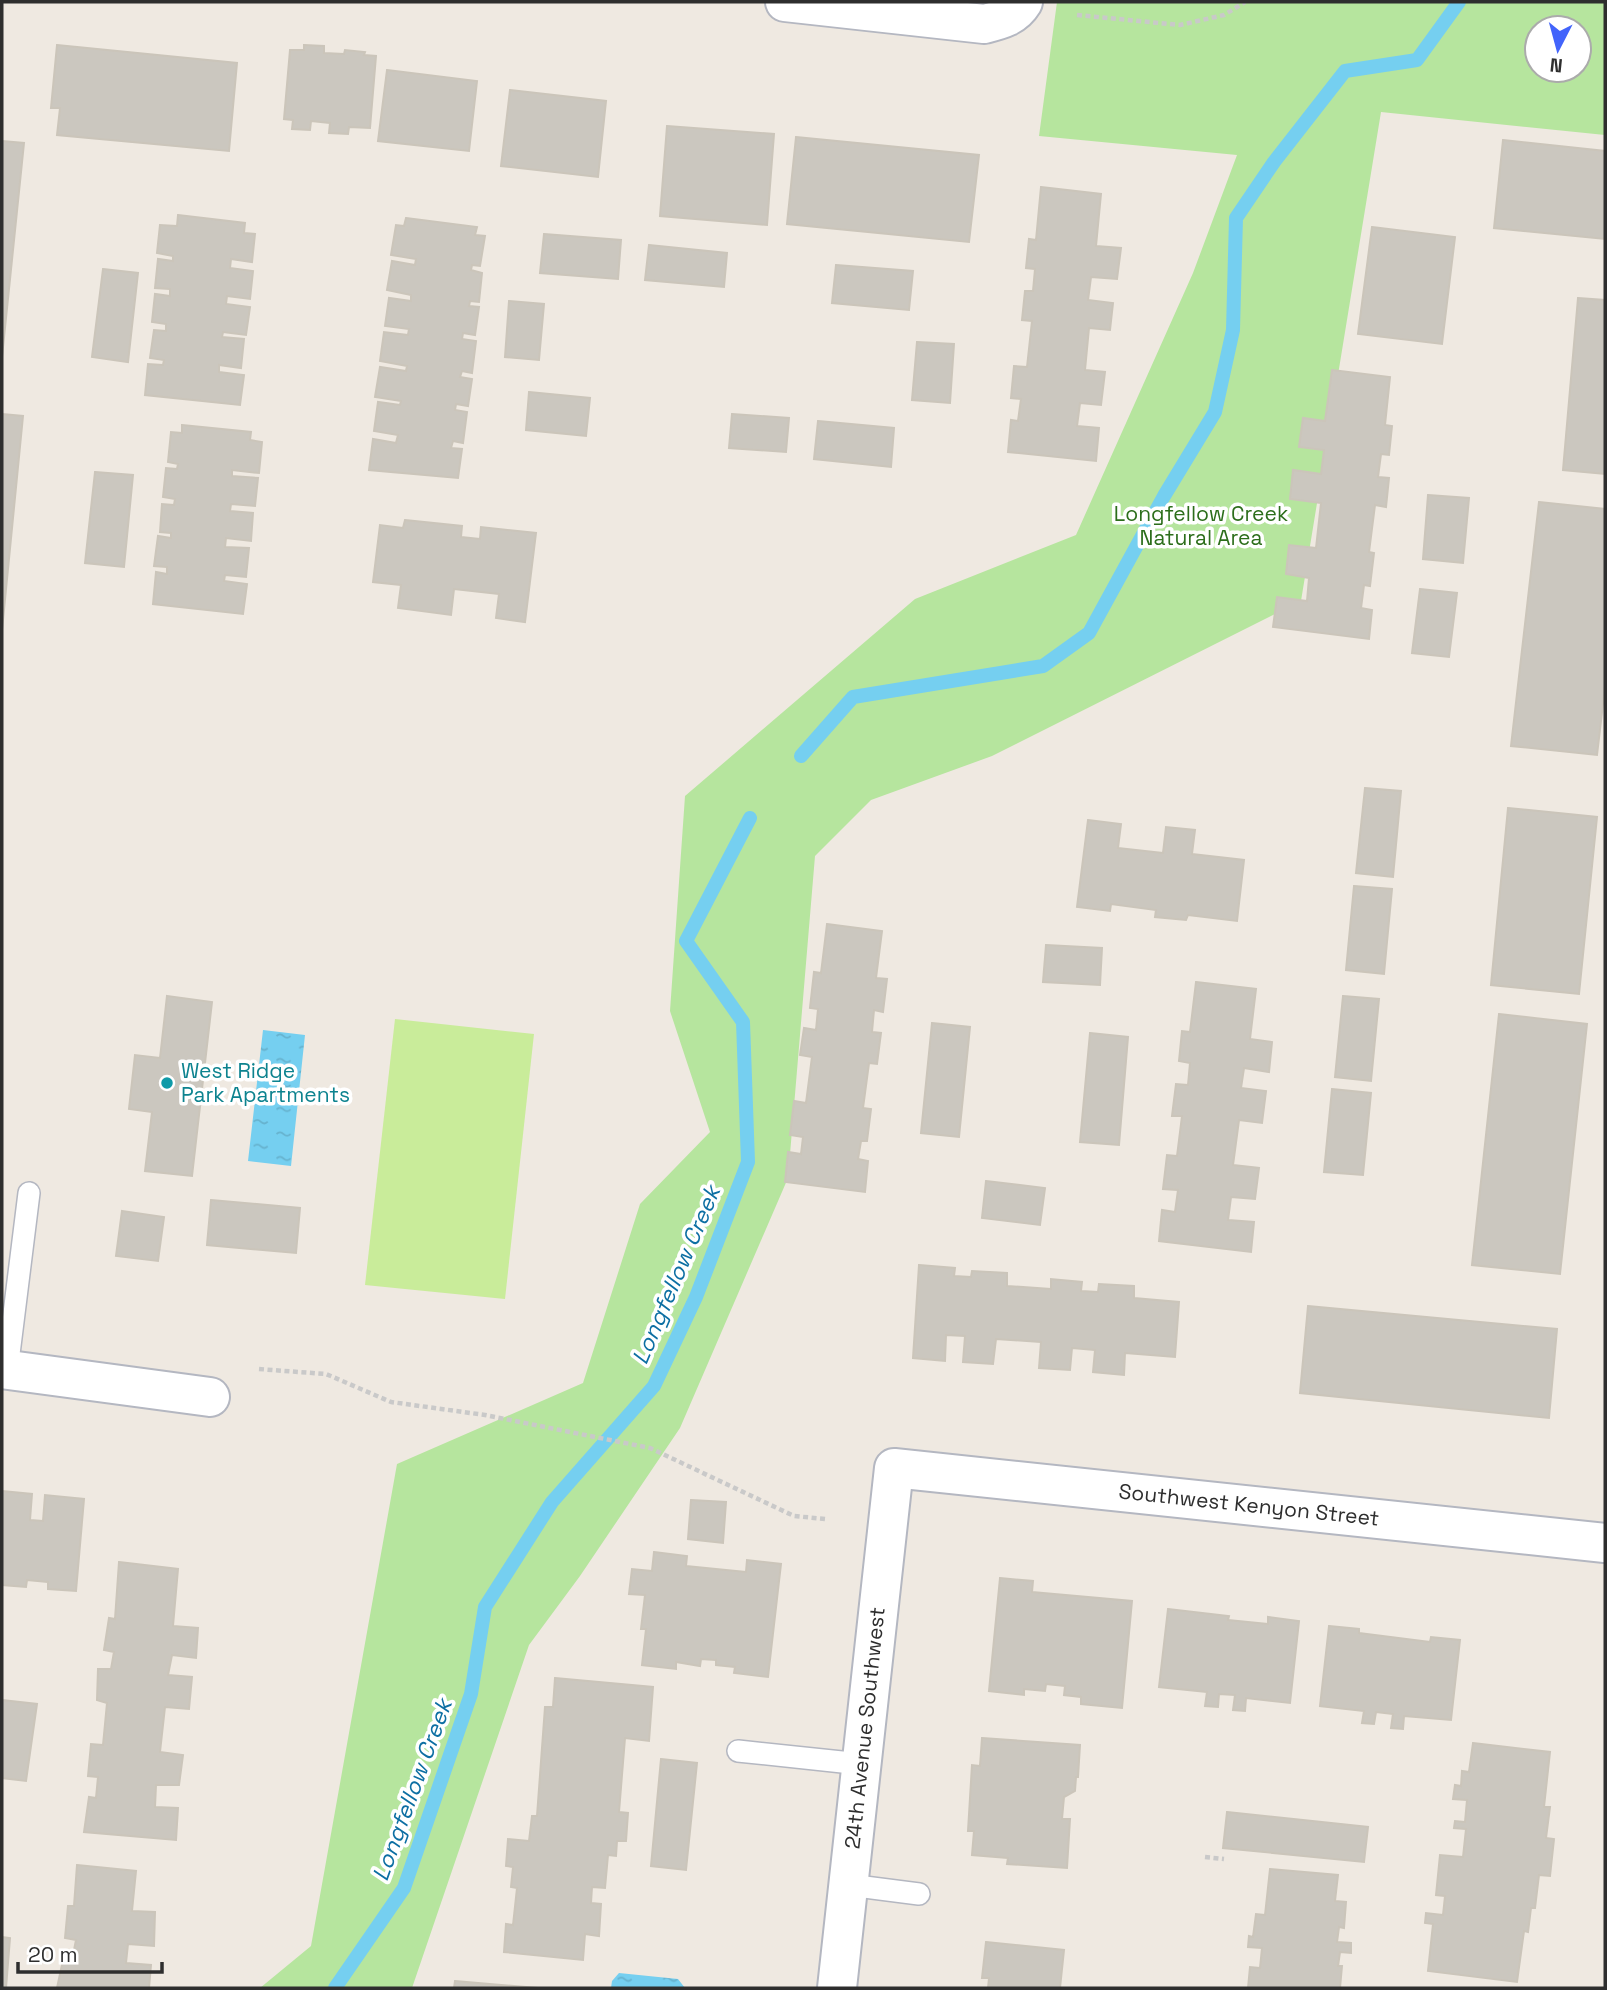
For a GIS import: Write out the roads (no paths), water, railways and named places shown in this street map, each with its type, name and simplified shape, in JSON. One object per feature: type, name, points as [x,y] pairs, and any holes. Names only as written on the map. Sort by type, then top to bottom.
[{"type":"street","points":[[785,2],[984,24],[1015,10]]},
{"type":"street","points":[[4,1369],[210,1396]]},
{"type":"street","name":"Southwest Kenyon Street","points":[[894,1468],[1605,1543]]},
{"type":"street","name":"24th Avenue Southwest","points":[[837,1988],[894,1468]]},
{"type":"lane","points":[[4,1369],[29,1193]]},
{"type":"lane","points":[[738,1751],[861,1764]]},
{"type":"lane","points":[[849,1885],[919,1894]]},
{"type":"water","points":[[263,1030],[305,1035],[291,1166],[248,1161]]},
{"type":"water","points":[[619,1973],[678,1979],[685,1988],[611,1988],[612,1981]]},
{"type":"waterway","name":"Longfellow Creek","points":[[801,756],[853,697],[1043,666],[1089,633],[1164,496],[1215,412],[1233,330],[1236,218],[1274,162],[1345,71],[1417,60],[1459,2]]},
{"type":"waterway","name":"Longfellow Creek","points":[[335,1988],[404,1888],[471,1694],[485,1607],[552,1502],[654,1386],[696,1297],[748,1162],[743,1022],[686,941],[750,818]]},
{"type":"place","name":"West Ridge Park Apartments","points":[[167,1083]]},
{"type":"park label","name":"Longfellow Creek Natural Area","points":[[1201,526]]}]
